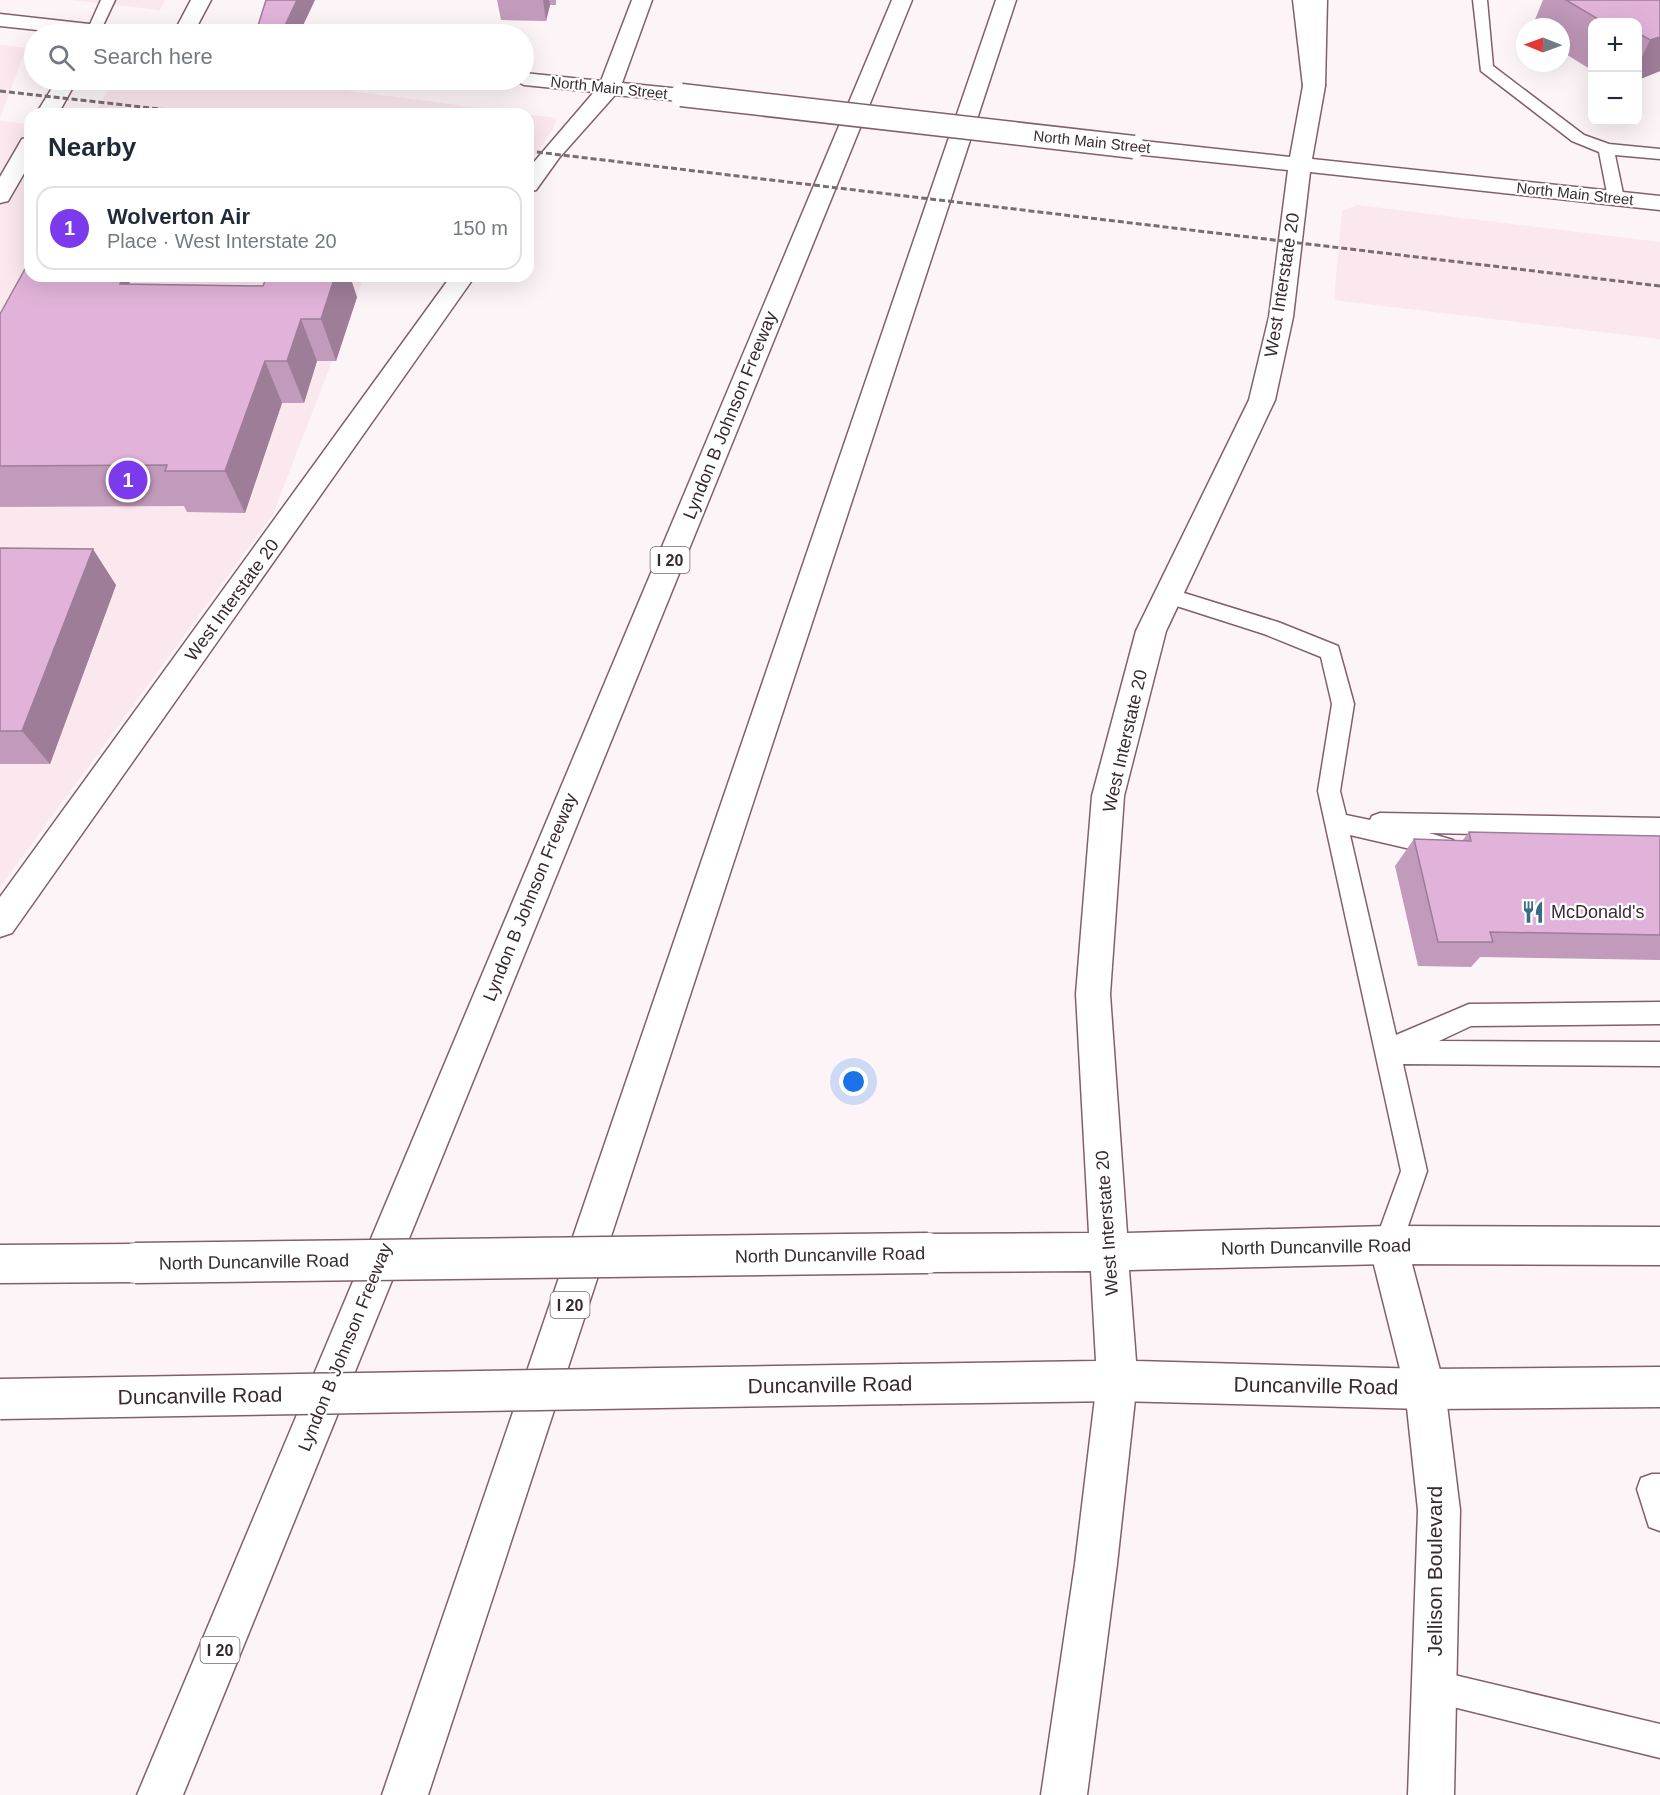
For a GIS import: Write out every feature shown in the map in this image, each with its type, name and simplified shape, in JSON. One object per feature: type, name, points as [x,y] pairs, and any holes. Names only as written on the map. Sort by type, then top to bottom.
[{"type":"main road","points":[[188,24],[201,0]]},
{"type":"main road","name":"Lyndon B Johnson Freeway","points":[[160,1795],[902,0]]},
{"type":"main road","name":"I 20","points":[[405,1795],[1006,0]]},
{"type":"main road","points":[[1303,0],[1314,86]]},
{"type":"main road","points":[[1314,86],[1317,0]]},
{"type":"main road","points":[[534,177],[551,153],[609,88],[639,5]]},
{"type":"main road","points":[[0,20],[29,24]]},
{"type":"main road","name":"North Main Street","points":[[534,80],[1660,203]]},
{"type":"main road","name":"West Interstate 20","points":[[1064,1795],[1096,1564],[1117,1381],[1093,994],[1108,796],[1151,631],[1262,400],[1281,316],[1300,164],[1314,86]]},
{"type":"main road","points":[[51,108],[61,90]]},
{"type":"main road","points":[[0,196],[24,154]]},
{"type":"main road","name":"West Interstate 20","points":[[0,923],[459,282]]},
{"type":"main road","name":"North Duncanville Road","points":[[15,1264],[1109,1252],[1388,1245],[1660,1246]]},
{"type":"main road","name":"Jellison Boulevard","points":[[1388,1245],[1425,1389],[1439,1510],[1431,1795]]},
{"type":"main road","name":"Duncanville Road","points":[[0,1399],[1117,1381],[1425,1389],[1660,1387]]},
{"type":"lane","points":[[97,24],[108,0]]},
{"type":"lane","points":[[1480,0],[1486,68],[1578,138],[1606,149],[1660,154]]},
{"type":"lane","points":[[1606,149],[1616,198]]},
{"type":"lane","points":[[1168,596],[1271,628],[1330,652],[1343,704],[1329,791],[1414,1171],[1388,1245]]},
{"type":"lane","points":[[1336,822],[1660,828]]},
{"type":"lane","points":[[1336,822],[1438,847],[1473,848]]},
{"type":"lane","points":[[1387,1052],[1469,1015],[1660,1013]]},
{"type":"lane","points":[[1387,1052],[1660,1054]]},
{"type":"lane","points":[[1660,1489],[1652,1489],[1660,1516]]},
{"type":"lane","points":[[1433,1686],[1660,1741]]},
{"type":"shaded area","points":[[71,0],[165,0],[160,10]]},
{"type":"shaded area","points":[[0,45],[24,48],[24,53],[0,118]]},
{"type":"shaded area","points":[[108,90],[343,90],[479,108],[98,108]]},
{"type":"shaded area","points":[[534,115],[556,118],[554,127],[534,157]]},
{"type":"shaded area","points":[[0,121],[24,123],[24,282],[363,282],[273,514],[0,887]]},
{"type":"shaded area","points":[[1357,205],[1660,242],[1660,339],[1334,300],[1342,211]]},
{"type":"building","points":[[266,0],[297,0],[286,24],[258,24]]},
{"type":"building","points":[[1566,0],[1660,0],[1660,37],[1650,40],[1642,35],[1642,18],[1596,18]]},
{"type":"building","points":[[24,271],[24,282],[263,286],[265,282],[333,282],[321,319],[301,319],[287,361],[265,361],[225,471],[165,471],[167,465],[0,466],[0,314]]},
{"type":"building","points":[[0,548],[93,549],[22,731],[0,731]]},
{"type":"building","name":"McDonald's","points":[[1469,832],[1660,836],[1660,935],[1490,932],[1493,942],[1438,942],[1414,839],[1471,841]]},
{"type":"railway","points":[[0,91],[151,108]]},
{"type":"railway","points":[[534,152],[1660,286]]},
{"type":"place","name":"Wolverton Air","points":[[128,480]]},
{"type":"place","name":"McDonald's","points":[[1533,912]]}]
